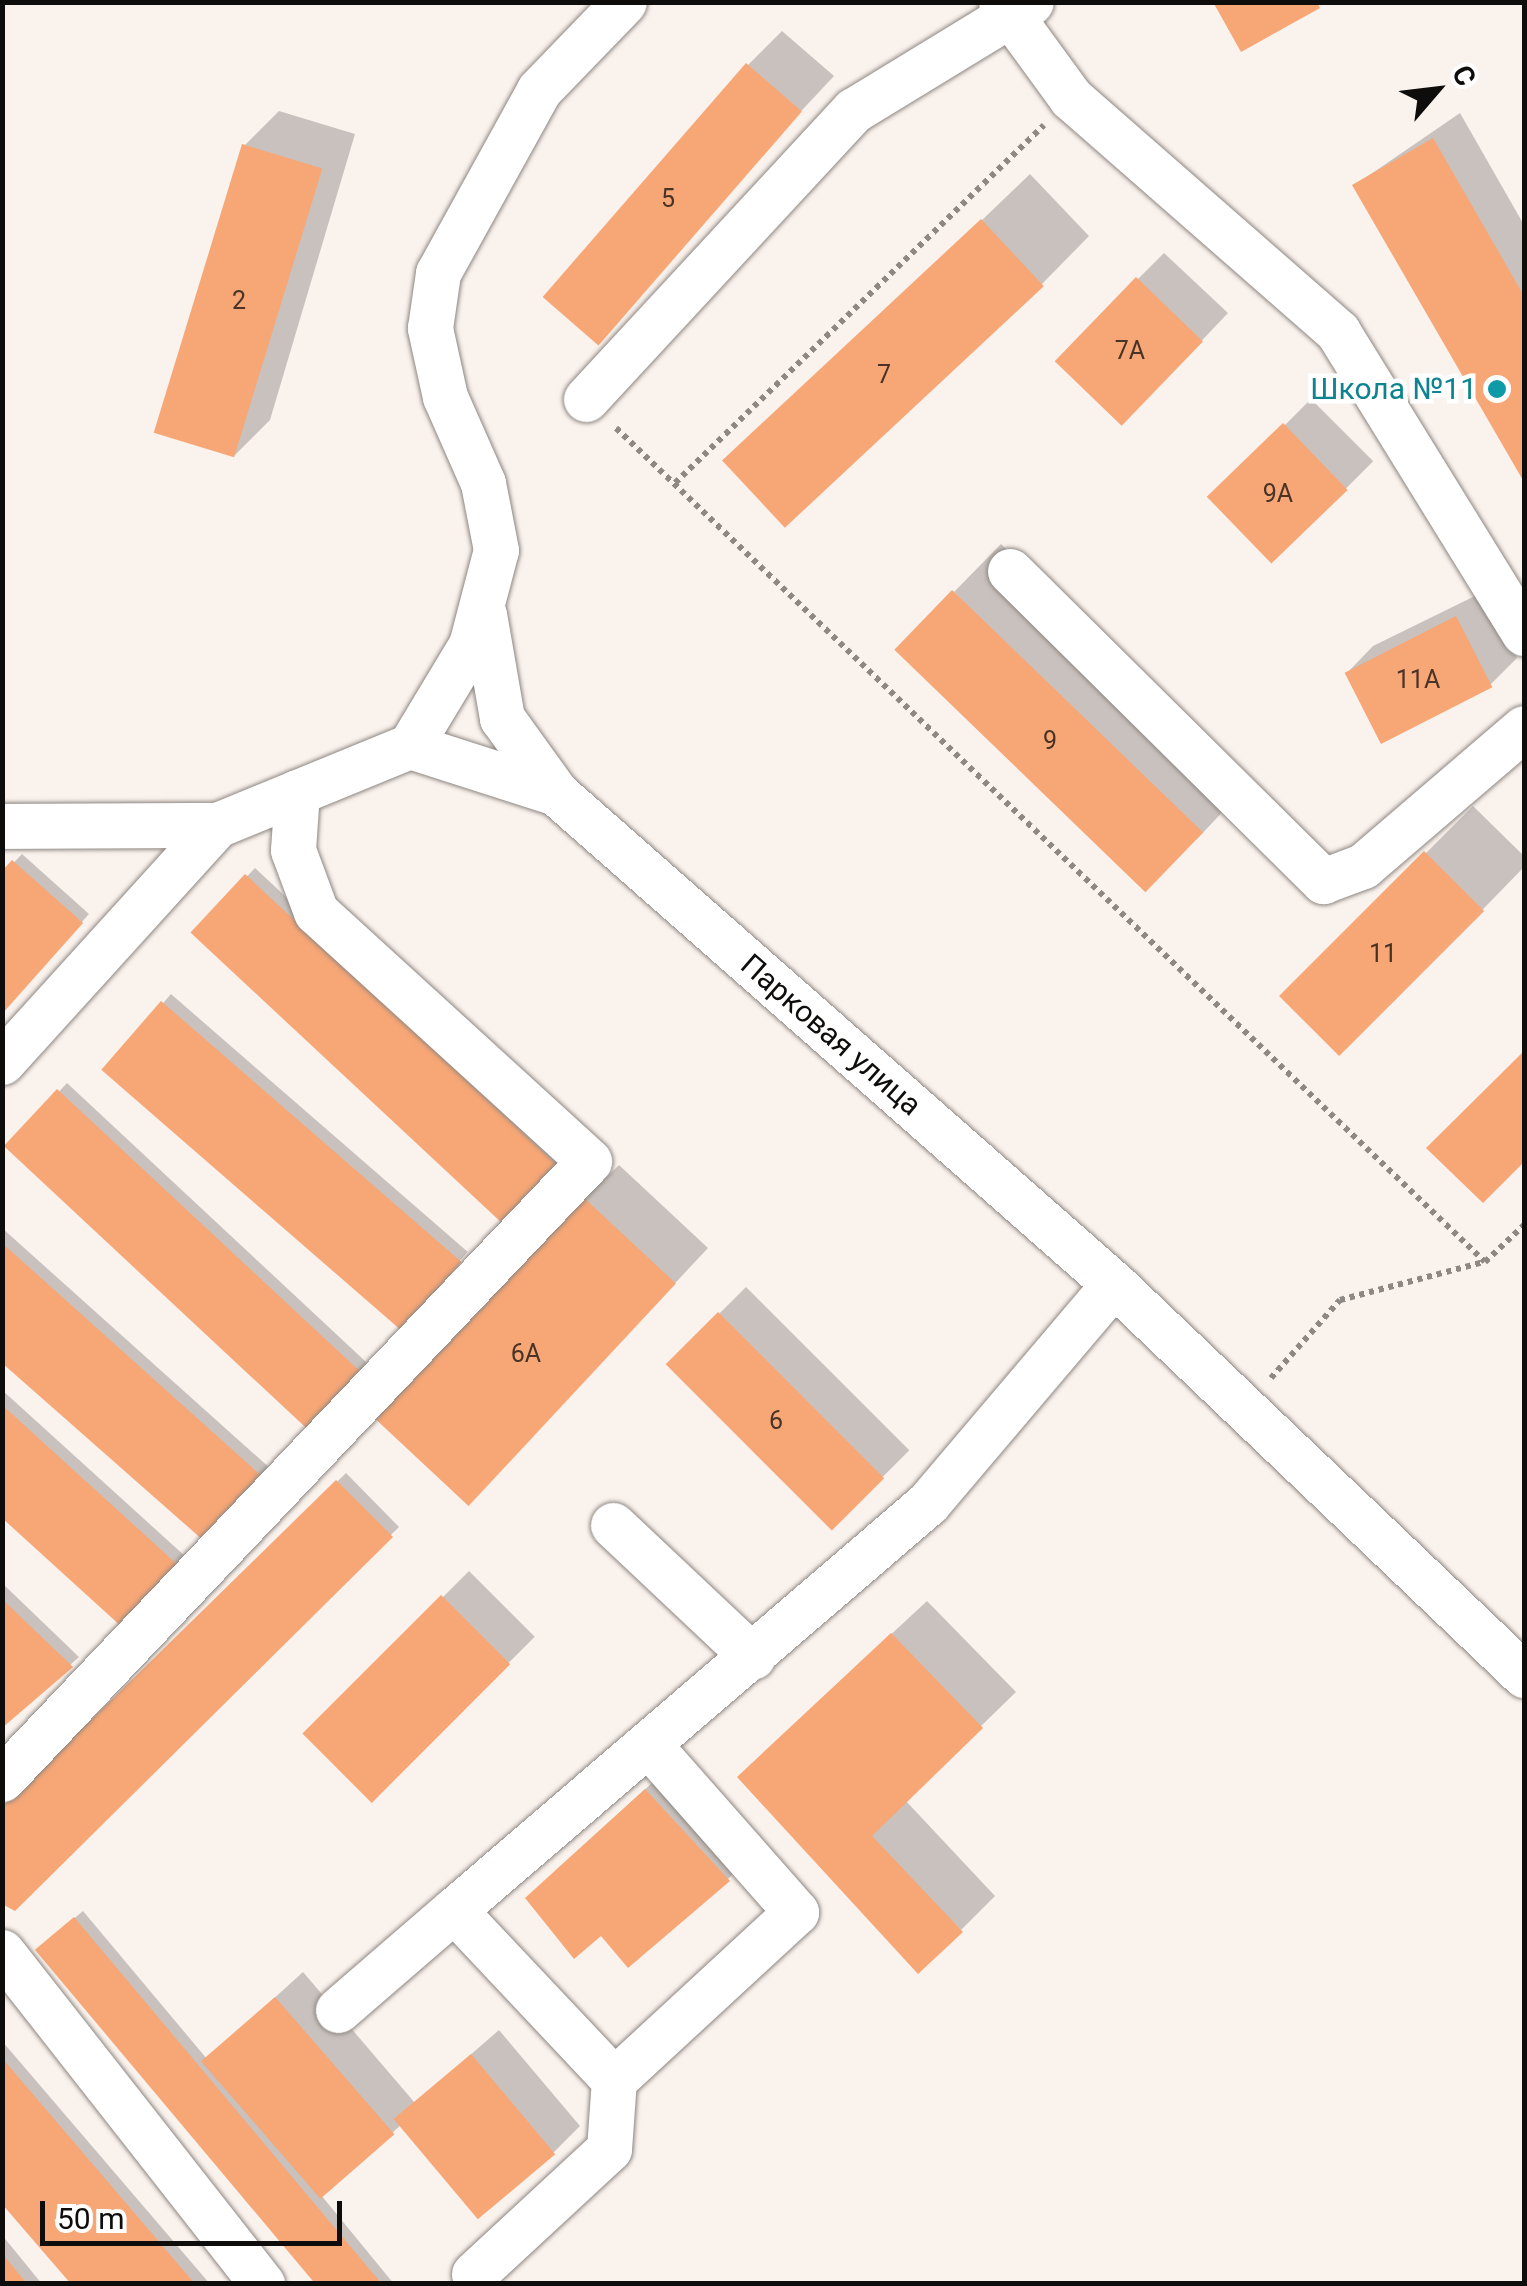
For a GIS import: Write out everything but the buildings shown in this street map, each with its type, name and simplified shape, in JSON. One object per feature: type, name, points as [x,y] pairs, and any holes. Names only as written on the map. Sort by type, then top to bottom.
[{"type":"street","points":[[2,826],[218,824],[410,746],[470,645],[496,550],[483,483],[438,362],[430,328],[438,273],[539,90],[624,2]]},
{"type":"street","points":[[586,399],[854,110],[1014,7],[1071,98],[1338,332],[1524,633]]},
{"type":"street","points":[[1010,571],[1323,881],[1363,866],[1524,728]]},
{"type":"street","points":[[482,598],[502,718],[556,792]]},
{"type":"street","name":"Парковая улица","points":[[410,746],[556,792],[1114,1284],[1524,1675]]},
{"type":"street","points":[[2,1779],[588,1161],[316,912],[294,850],[297,792]]},
{"type":"street","points":[[2,1062],[218,824]]},
{"type":"street","points":[[338,2010],[928,1503],[1114,1284]]},
{"type":"street","points":[[613,1525],[753,1657]]},
{"type":"street","points":[[474,2274],[609,2149],[614,2080],[796,1912],[648,1744]]},
{"type":"street","points":[[454,1910],[614,2080]]},
{"type":"street","points":[[2,1952],[262,2284]]},
{"type":"path","points":[[675,483],[1071,98]]},
{"type":"path","points":[[586,399],[1485,1262]]},
{"type":"path","points":[[1244,1408],[1340,1300],[1485,1262],[1524,1225]]},
{"type":"place","name":"Школа №11","points":[[1497,389]]}]
